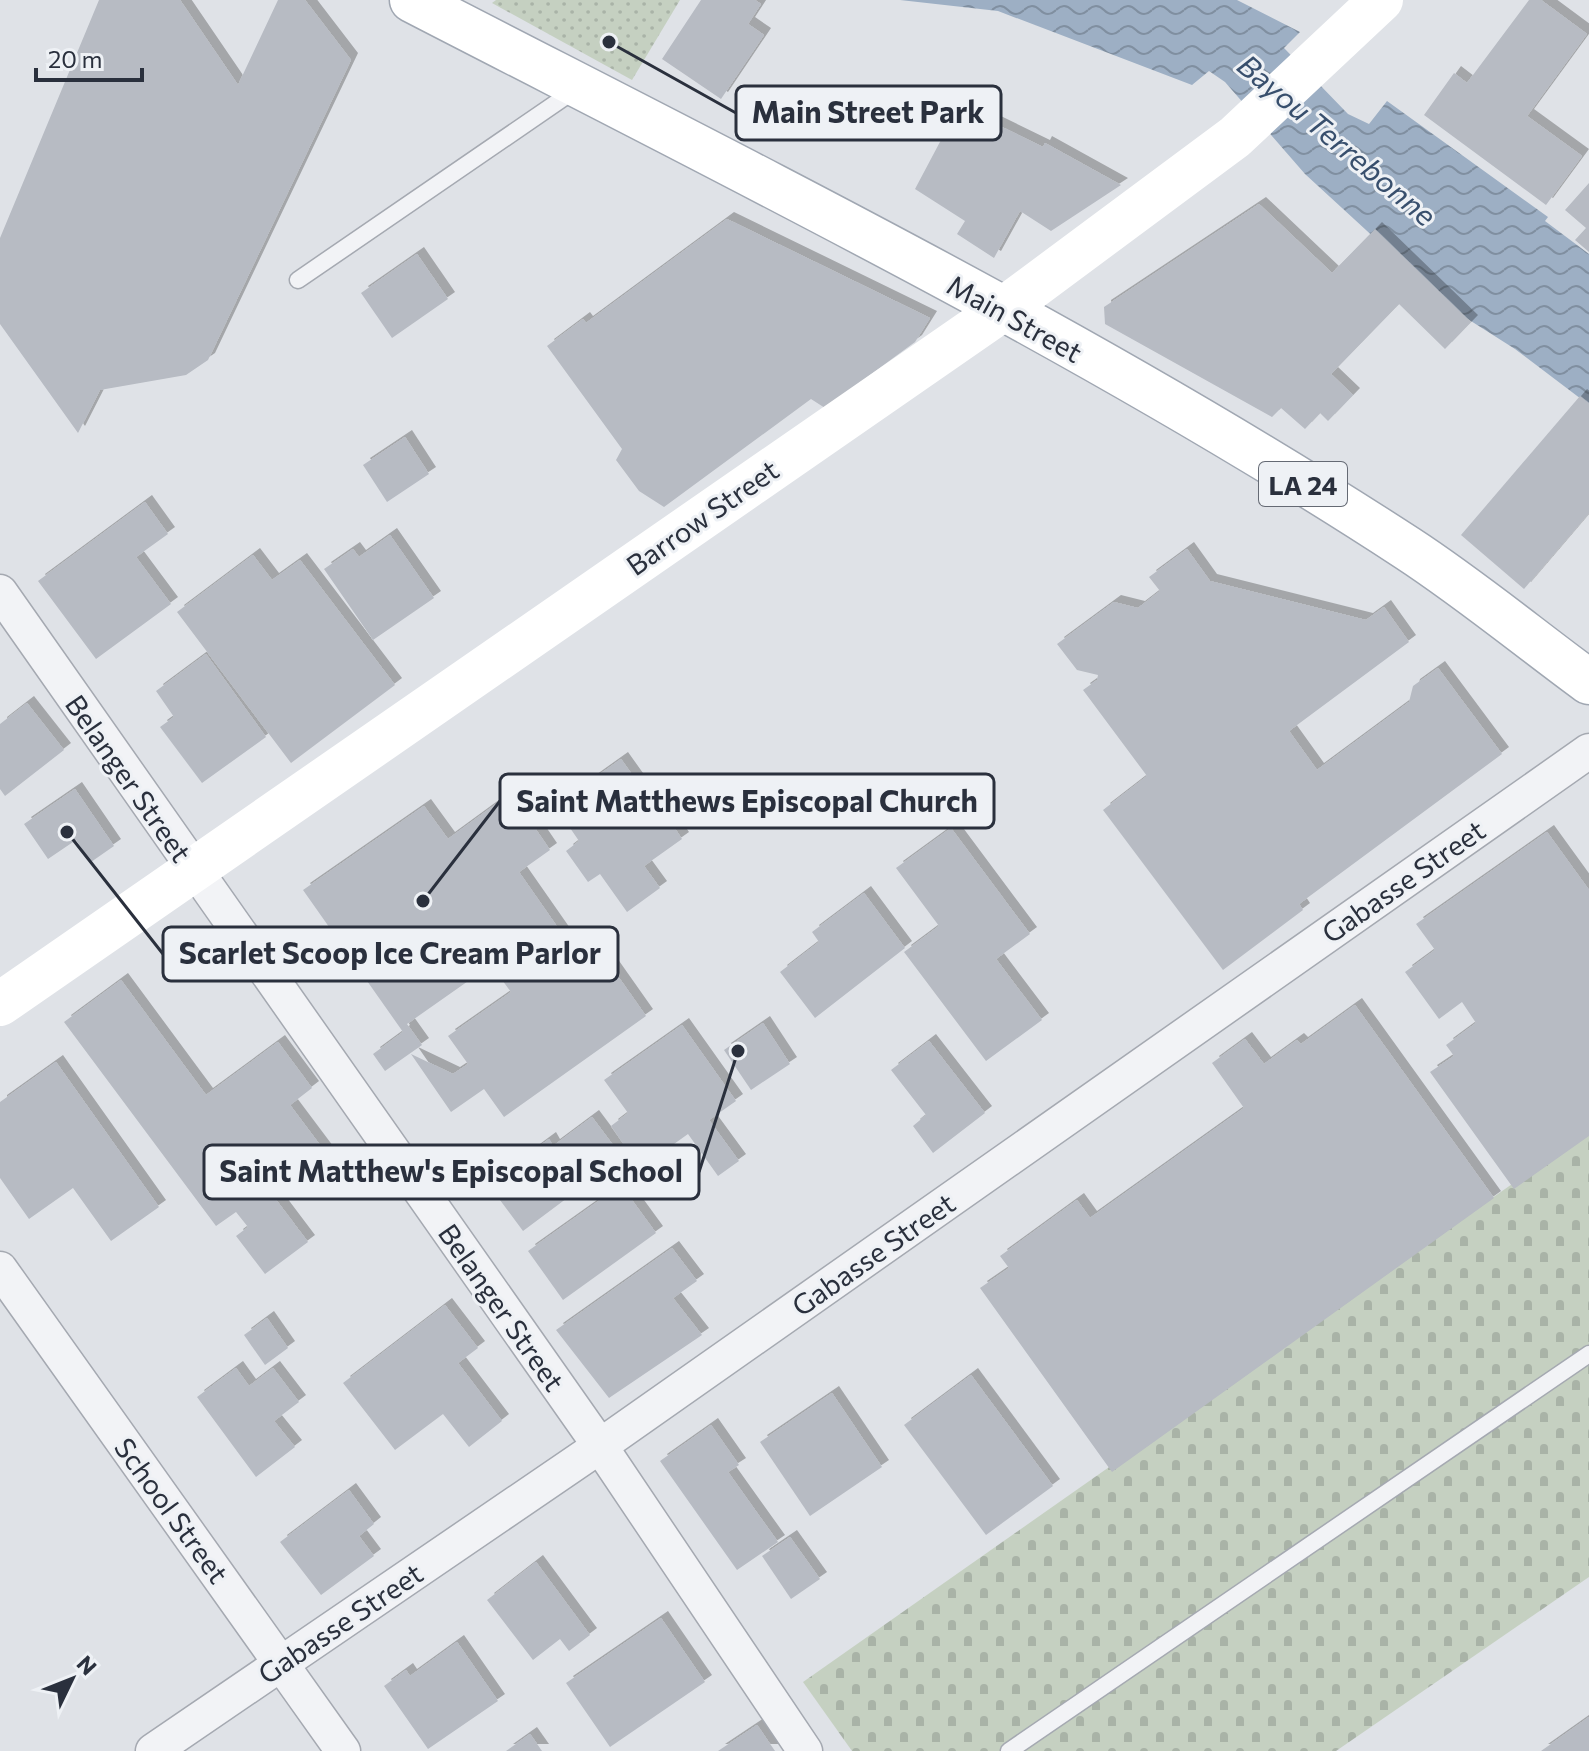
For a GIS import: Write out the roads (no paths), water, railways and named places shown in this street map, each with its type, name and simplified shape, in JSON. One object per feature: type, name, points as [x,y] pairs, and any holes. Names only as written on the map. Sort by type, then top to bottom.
[{"type":"main road","name":"Main Street","points":[[412,0],[1002,310],[1200,421],[1409,549],[1589,682]]},
{"type":"main road","name":"Barrow Street","points":[[0,1004],[1002,310],[1235,137],[1381,0]]},
{"type":"street","name":"Belanger Street","points":[[0,592],[192,870],[600,1446],[805,1751]]},
{"type":"street","name":"Gabasse Street","points":[[153,1751],[600,1446],[1589,751]]},
{"type":"street","name":"School Street","points":[[0,1269],[343,1751]]},
{"type":"lane","points":[[298,280],[580,86]]},
{"type":"lane","points":[[1009,1751],[1589,1354]]},
{"type":"water","name":"Bayou Terrebonne","points":[[900,0],[1237,0],[1300,32],[1284,48],[1348,114],[1369,124],[1387,101],[1548,217],[1545,221],[1589,254],[1589,405],[1515,349],[1452,309],[1305,174],[1225,82],[1209,71],[1192,85],[998,11]]},
{"type":"place","name":"Main Street Park","points":[[609,42]]},
{"type":"place","name":"Scarlet Scoop Ice Cream Parlor","points":[[67,832]]},
{"type":"place","name":"Saint Matthews Episcopal Church","points":[[423,901]]},
{"type":"place","name":"Saint Matthew's Episcopal School","points":[[738,1051]]}]
